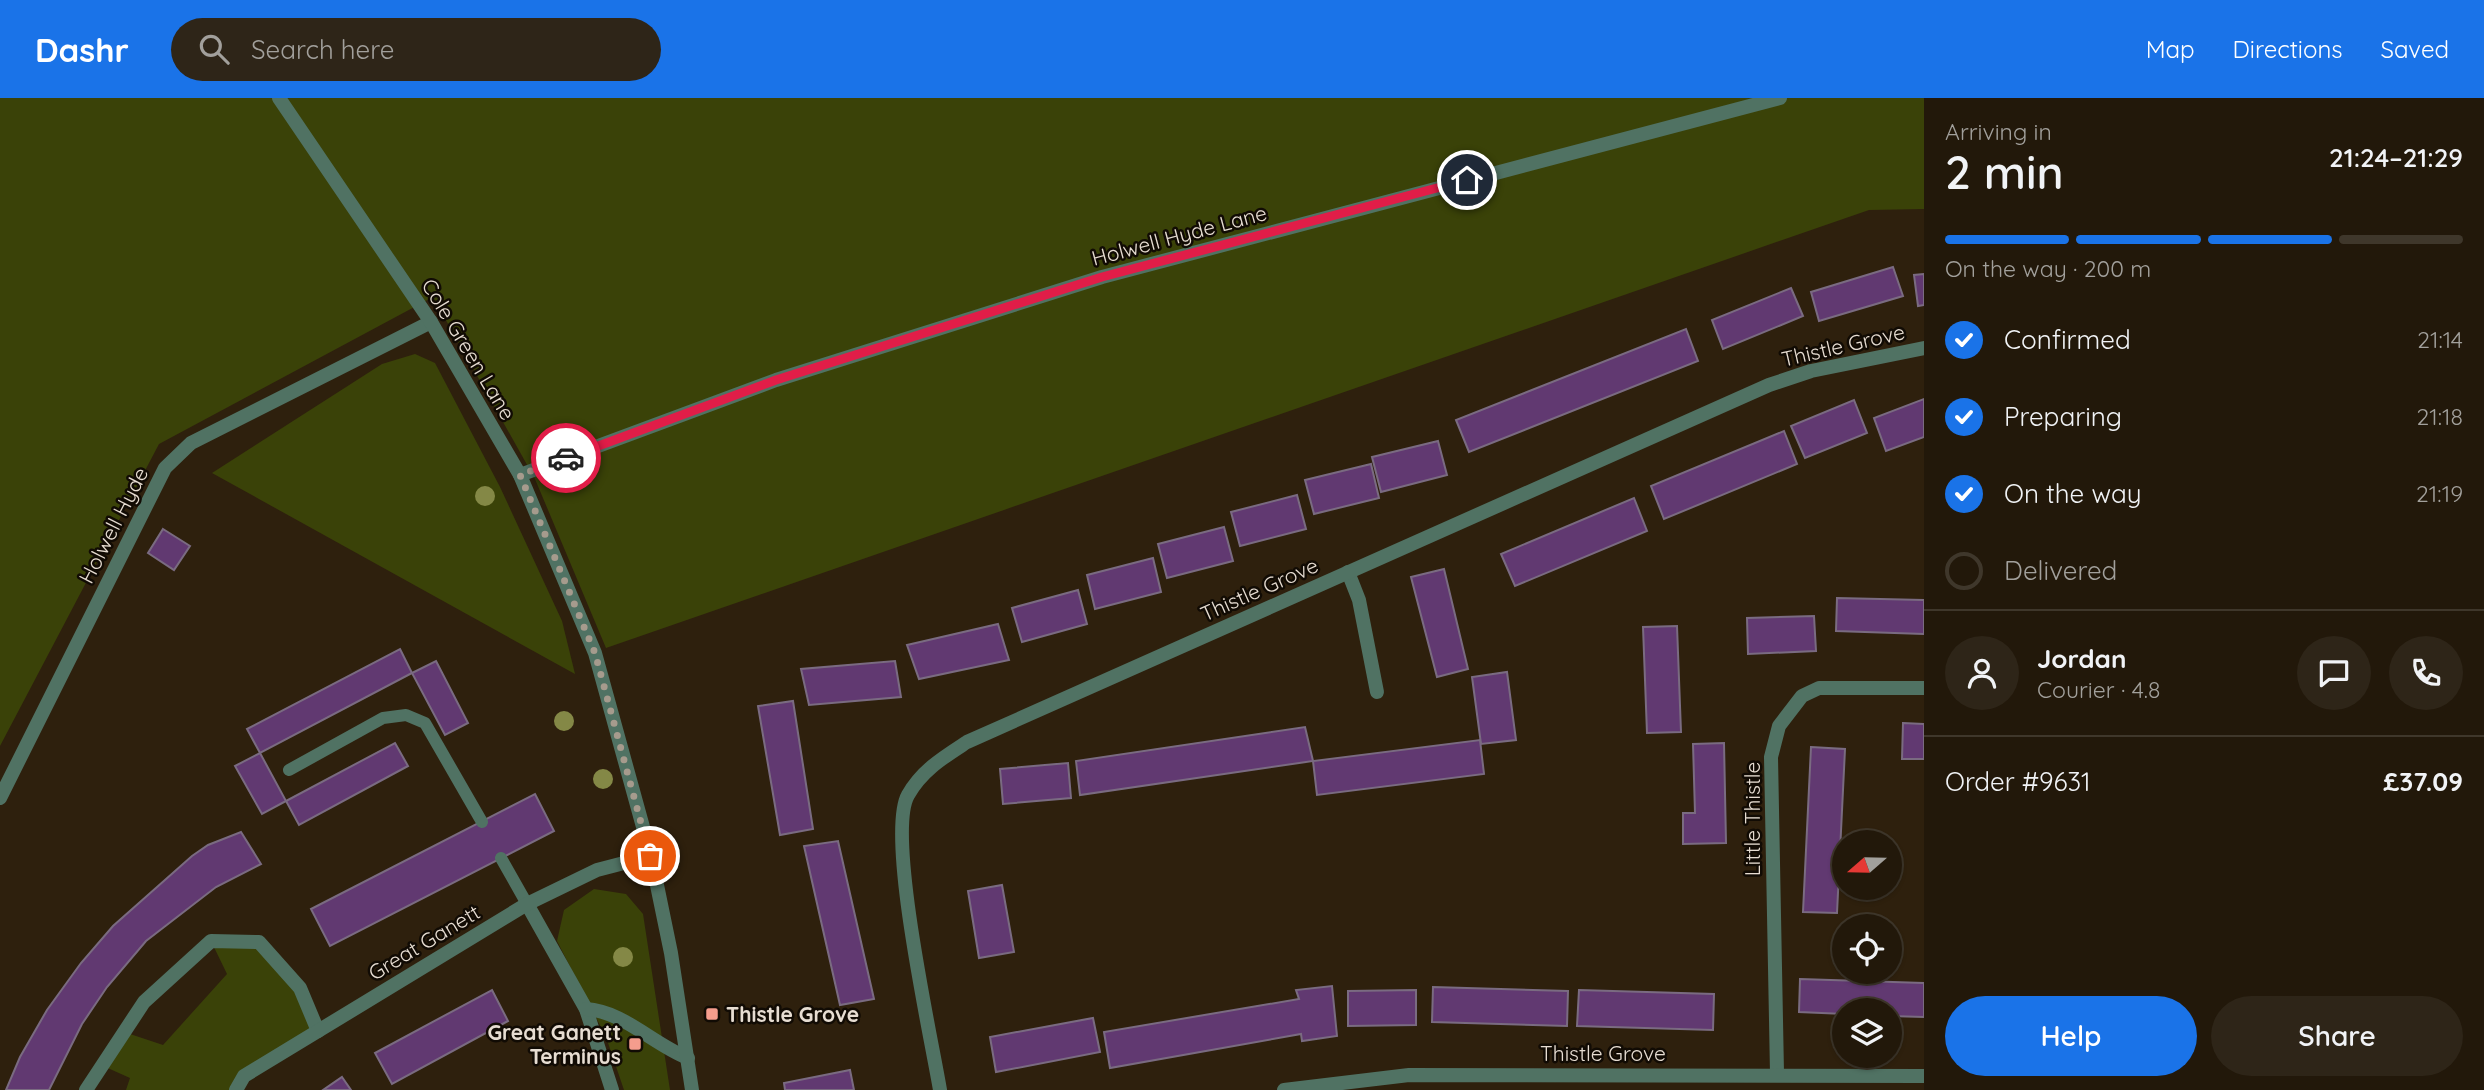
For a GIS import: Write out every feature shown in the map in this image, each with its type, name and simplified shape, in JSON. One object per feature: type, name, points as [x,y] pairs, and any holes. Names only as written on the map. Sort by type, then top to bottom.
[{"type":"street","name":"Cole Green Lane","points":[[279,98],[431,322],[520,475],[595,653],[650,856],[692,1090]]},
{"type":"street","name":"Holwell Hyde Lane","points":[[520,475],[776,380],[1102,277],[1780,98]]},
{"type":"street","name":"Holwell Hyde","points":[[0,798],[165,468],[191,443],[431,322]]},
{"type":"street","name":"Thistle Grove","points":[[940,1090],[902,866],[901,825],[907,796],[931,765],[967,742],[1769,385],[1811,371],[1924,348]]},
{"type":"street","points":[[1348,572],[1359,600],[1377,691]]},
{"type":"street","name":"Little Thistle","points":[[1777,1073],[1771,757],[1779,726],[1802,696],[1819,688],[1924,688]]},
{"type":"street","name":"Great Ganett","points":[[236,1090],[244,1076],[527,904],[597,870],[650,856]]},
{"type":"street","points":[[527,904],[586,1009],[612,1090]]},
{"type":"street","points":[[86,1090],[145,1002],[211,941],[259,942],[300,988],[318,1031]]},
{"type":"street","points":[[586,1009],[604,1010],[667,1050],[688,1058]]},
{"type":"street","name":"Thistle Grove","points":[[1284,1090],[1409,1074],[1777,1073],[1924,1076]]},
{"type":"lane","points":[[289,770],[383,718],[406,715],[425,723],[482,822]]},
{"type":"lane","points":[[501,858],[527,904]]},
{"type":"green space","points":[[0,98],[1924,98],[1924,209],[1869,210],[606,648],[535,479],[433,297],[159,444],[0,746]]},
{"type":"green space","points":[[415,354],[435,363],[500,487],[562,621],[575,674],[212,473],[382,364]]},
{"type":"green space","points":[[594,889],[626,894],[643,914],[670,1090],[624,1090],[606,1037],[557,941],[564,910]]},
{"type":"green space","points":[[211,941],[259,942],[300,988],[318,1031],[236,1090],[126,1090],[130,1078],[101,1065],[124,1032],[163,1045],[227,974]]},
{"type":"building","points":[[1893,267],[1903,296],[1819,321],[1811,292]]},
{"type":"building","points":[[1924,274],[1924,305],[1918,306],[1914,275]]},
{"type":"building","points":[[1791,288],[1803,316],[1723,349],[1712,320]]},
{"type":"building","points":[[1686,329],[1698,361],[1469,452],[1456,420]]},
{"type":"building","points":[[1924,399],[1924,437],[1886,451],[1874,418]]},
{"type":"building","points":[[1854,400],[1867,433],[1805,458],[1791,426]]},
{"type":"building","points":[[1784,431],[1797,464],[1664,519],[1651,486]]},
{"type":"building","points":[[1438,441],[1447,475],[1381,492],[1372,457]]},
{"type":"building","points":[[1371,464],[1379,498],[1314,514],[1305,480]]},
{"type":"building","points":[[1297,495],[1306,529],[1240,546],[1231,512]]},
{"type":"building","points":[[1634,498],[1647,531],[1515,586],[1501,554]]},
{"type":"building","points":[[1224,527],[1233,561],[1167,578],[1158,544]]},
{"type":"building","points":[[163,529],[190,546],[174,570],[148,553]]},
{"type":"building","points":[[1153,558],[1161,592],[1095,609],[1087,575]]},
{"type":"building","points":[[1444,569],[1468,669],[1437,677],[1411,577]]},
{"type":"building","points":[[1078,590],[1087,624],[1022,642],[1012,608]]},
{"type":"building","points":[[1837,598],[1924,600],[1924,634],[1836,631]]},
{"type":"building","points":[[1814,616],[1816,651],[1748,654],[1747,618]]},
{"type":"building","points":[[998,624],[1009,660],[919,679],[907,645]]},
{"type":"building","points":[[1677,626],[1681,732],[1647,733],[1643,627]]},
{"type":"building","points":[[400,649],[412,673],[260,753],[247,729]]},
{"type":"building","points":[[436,661],[468,723],[445,735],[412,673]]},
{"type":"building","points":[[895,661],[901,697],[809,705],[801,669]]},
{"type":"building","points":[[1507,672],[1516,740],[1481,744],[1472,677]]},
{"type":"building","points":[[793,701],[813,829],[780,835],[758,706]]},
{"type":"building","points":[[1903,723],[1924,724],[1924,759],[1902,759]]},
{"type":"building","points":[[1305,727],[1313,761],[1080,795],[1076,761]]},
{"type":"building","points":[[1480,740],[1484,774],[1317,795],[1313,761]]},
{"type":"building","points":[[395,743],[408,766],[299,825],[286,801]]},
{"type":"building","points":[[1724,743],[1726,843],[1683,844],[1683,813],[1695,813],[1693,744]]},
{"type":"building","points":[[1811,747],[1845,749],[1841,830],[1832,830],[1832,900],[1838,900],[1837,913],[1803,912]]},
{"type":"building","points":[[260,753],[286,801],[262,814],[235,766]]},
{"type":"building","points":[[1068,763],[1071,798],[1003,804],[1000,769]]},
{"type":"building","points":[[535,794],[554,831],[330,946],[311,909]]},
{"type":"building","points":[[241,832],[261,864],[216,887],[146,941],[107,987],[82,1024],[49,1090],[6,1090],[20,1057],[47,1010],[81,963],[113,926],[192,856],[208,845]]},
{"type":"building","points":[[838,841],[874,999],[840,1005],[804,846]]},
{"type":"building","points":[[1002,885],[1014,952],[979,958],[968,891]]},
{"type":"building","points":[[1800,979],[1832,980],[1832,984],[1924,983],[1924,1017],[1902,1016],[1902,998],[1832,998],[1832,1013],[1799,1012]]},
{"type":"building","points":[[1332,986],[1337,1036],[1302,1041],[1301,1034],[1110,1068],[1104,1032],[1299,999],[1296,990]]},
{"type":"building","points":[[1433,987],[1568,991],[1567,1026],[1432,1022]]},
{"type":"building","points":[[492,990],[508,1021],[392,1084],[375,1053]]},
{"type":"building","points":[[1416,990],[1416,1025],[1348,1026],[1348,991]]},
{"type":"building","points":[[1579,990],[1714,994],[1713,1030],[1577,1026]]},
{"type":"building","points":[[1093,1018],[1100,1052],[996,1072],[990,1037]]},
{"type":"building","points":[[850,1070],[854,1090],[785,1090],[784,1083]]},
{"type":"building","points":[[342,1077],[351,1090],[323,1090]]},
{"type":"way so far","points":[[566,458],[520,475],[595,653],[625,754],[650,856]]},
{"type":"place","name":"Thistle Grove","points":[[712,1014]]},
{"type":"place","name":"Great Ganett Terminus","points":[[635,1044]]},
{"type":"route","points":[[566,458],[776,380],[1102,277],[1467,180]]}]
